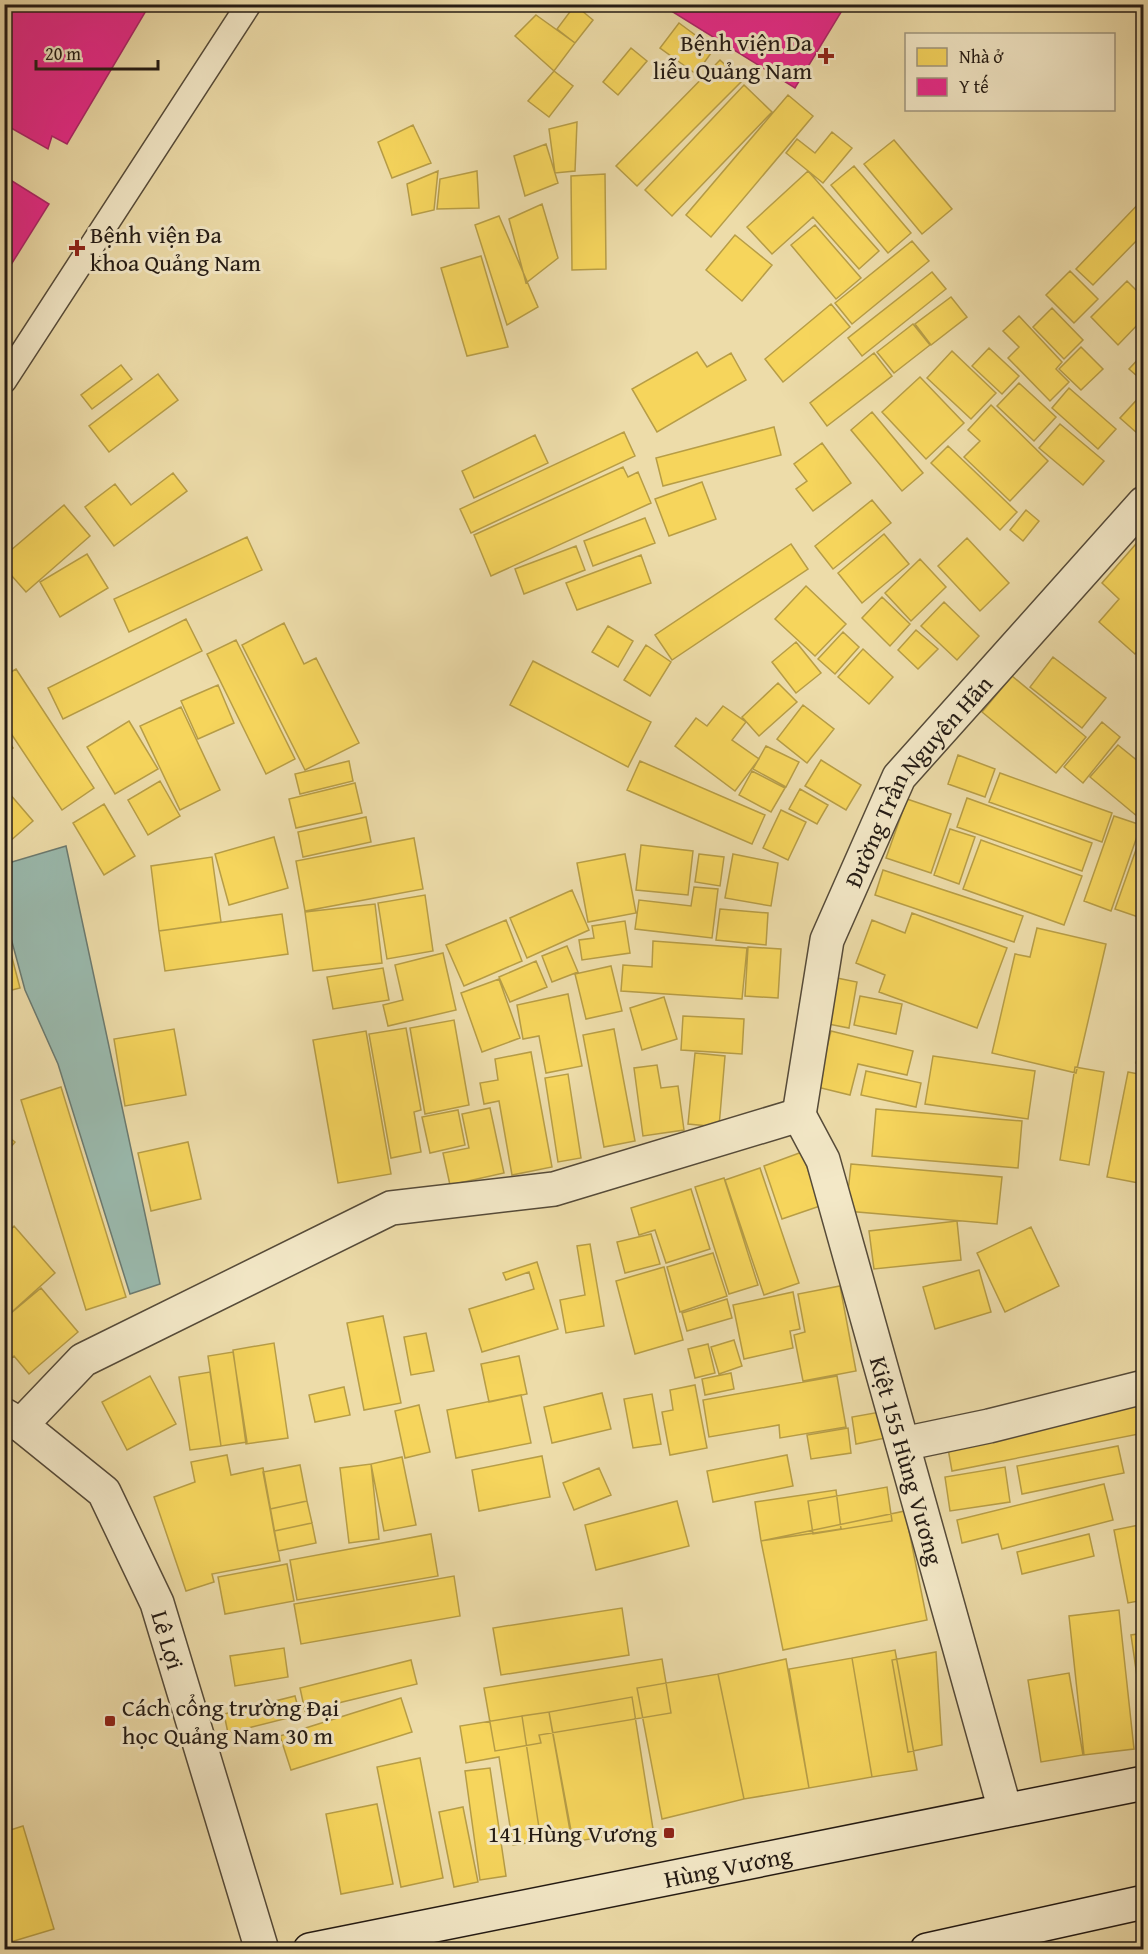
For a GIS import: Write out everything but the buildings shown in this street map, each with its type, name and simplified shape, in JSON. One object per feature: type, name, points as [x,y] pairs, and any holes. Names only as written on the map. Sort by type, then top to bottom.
[{"type":"street","name":"Đường Trần Nguyên Hãn","points":[[799,1115],[827,940],[899,777],[1143,503]]},
{"type":"street","points":[[13,1420],[83,1360],[391,1208],[554,1189],[799,1115]]},
{"type":"street","name":"Kiệt 155 Hùng Vương","points":[[799,1115],[823,1160],[1005,1810]]},
{"type":"street","points":[[903,1444],[989,1426],[1143,1387]]},
{"type":"street","name":"Lê Lợi","points":[[13,1420],[104,1492],[157,1603],[262,1950]]},
{"type":"street","name":"Hùng Vương","points":[[310,1950],[1143,1782]]},
{"type":"street","points":[[927,1950],[1143,1902]]},
{"type":"lane","points":[[4,381],[249,4]]},
{"type":"shaded area","points":[[66,846],[160,1284],[130,1294],[58,1064],[25,990],[5,916],[5,864]]},
{"type":"place","name":"Bệnh viện Da liễu Quảng Nam","points":[[826,56]]},
{"type":"place","name":"Bệnh viện Đa khoa Quảng Nam","points":[[77,248]]},
{"type":"place","name":"Cách cổng trường Đại học Quảng Nam 30 m","points":[[110,1721]]},
{"type":"place","name":"141 Hùng Vương","points":[[669,1833]]}]
